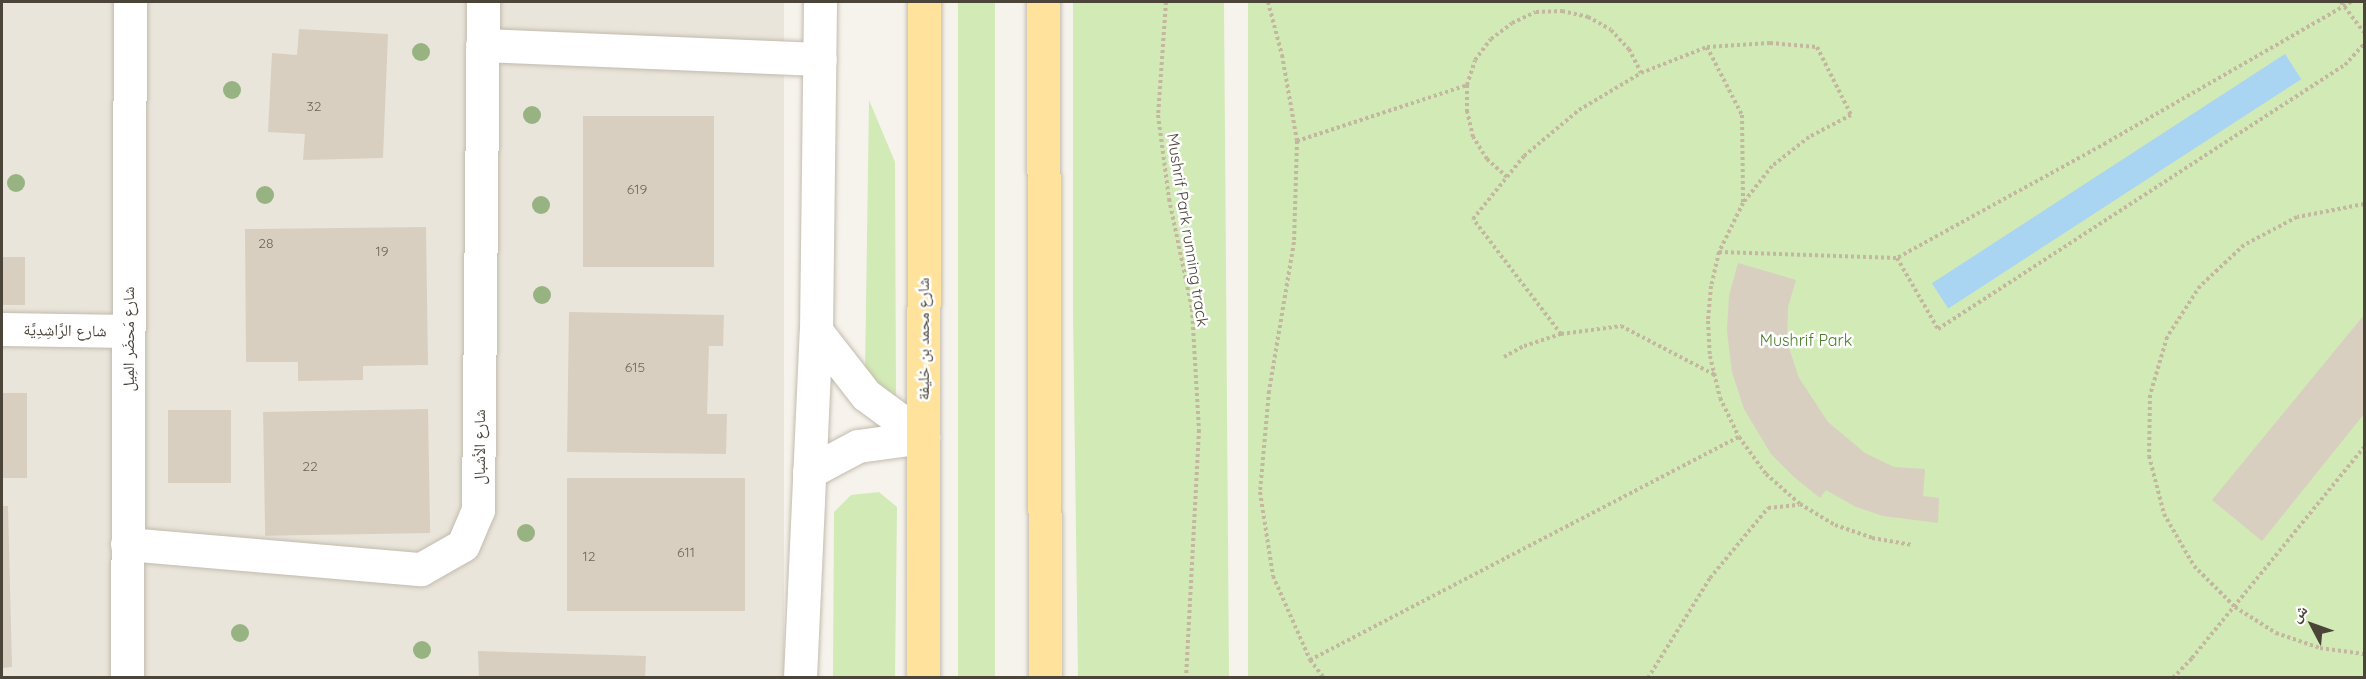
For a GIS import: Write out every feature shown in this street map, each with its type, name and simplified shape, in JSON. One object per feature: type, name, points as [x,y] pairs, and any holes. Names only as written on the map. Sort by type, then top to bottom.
[{"type":"main road","name":"شارع محمد بن خليفة","points":[[923,678],[924,2]]},
{"type":"main road","points":[[1043,2],[1045,678]]},
{"type":"street","name":"شارع مَحضَر المِيل","points":[[127,678],[130,2]]},
{"type":"street","name":"شارع الأشبال","points":[[127,544],[421,569],[464,545],[478,510],[483,2]]},
{"type":"street","points":[[800,678],[816,331],[820,2]]},
{"type":"street","points":[[482,45],[820,59]]},
{"type":"street","name":"شارع الرَّاشِدِيَّة","points":[[2,329],[128,331]]},
{"type":"street","points":[[816,331],[866,395],[922,437]]},
{"type":"street","points":[[809,472],[858,446],[922,437]]},
{"type":"path","name":"Mushrif Park running track","points":[[1166,2],[1158,115],[1169,199],[1192,309],[1198,430],[1186,678]]},
{"type":"path","points":[[1268,2],[1282,55],[1297,141],[1294,242],[1269,391],[1260,492],[1273,576],[1310,660],[1323,678]]},
{"type":"path","points":[[1719,252],[1897,258],[2106,143],[2342,4],[2351,2]]},
{"type":"path","points":[[2342,4],[2364,32]]},
{"type":"path","points":[[1507,177],[1487,159],[1473,137],[1467,112],[1467,85],[1475,60],[1491,39],[1512,22],[1536,12],[1562,11],[1588,17],[1611,30],[1629,49],[1641,73]]},
{"type":"path","points":[[1561,334],[1473,219],[1524,156],[1579,110],[1641,73],[1707,47],[1770,43],[1818,47],[1851,115],[1809,137],[1772,166],[1743,203],[1719,252],[1711,286],[1708,321],[1710,356],[1720,398],[1739,437],[1766,474],[1800,504],[1835,525],[1863,535],[1912,545]]},
{"type":"path","points":[[1897,258],[1938,329],[2345,64],[2364,44]]},
{"type":"path","points":[[1707,47],[1742,115],[1743,203]]},
{"type":"path","points":[[1297,141],[1467,85]]},
{"type":"path","points":[[2364,204],[2297,217],[2244,245],[2200,286],[2167,337],[2150,395],[2149,456],[2164,514],[2194,566],[2235,607],[2276,633],[2320,648],[2364,654]]},
{"type":"path","points":[[1504,357],[1524,346],[1561,334],[1621,326],[1715,376]]},
{"type":"path","points":[[1310,660],[1739,437]]},
{"type":"path","points":[[2173,678],[2235,607],[2364,447]]},
{"type":"path","points":[[1648,678],[1710,578],[1768,508],[1800,504]]},
{"type":"shaded area","points":[[2,2],[784,2],[784,677],[2,677]]},
{"type":"green space","points":[[958,2],[995,2],[995,677],[958,677]]},
{"type":"green space","points":[[1073,2],[1224,2],[1229,677],[1078,677],[1073,312]]},
{"type":"green space","name":"Mushrif Park","points":[[1248,2],[2364,2],[2364,678],[1248,678]]},
{"type":"green space","points":[[869,100],[895,162],[896,398],[865,374]]},
{"type":"green space","points":[[879,492],[897,507],[895,677],[833,677],[834,512],[851,495]]},
{"type":"water","points":[[2285,54],[2301,79],[1948,308],[1932,283]]},
{"type":"building","points":[[299,29],[388,34],[383,158],[303,160],[305,134],[268,132],[272,53],[297,55]]},
{"type":"building","points":[[2,113],[3,113],[2,138]]},
{"type":"building","points":[[583,116],[714,116],[714,267],[583,267]]},
{"type":"building","points":[[426,227],[428,365],[363,366],[363,380],[298,381],[298,362],[246,362],[245,229]]},
{"type":"building","points":[[2,257],[25,257],[25,305],[2,305]]},
{"type":"building","points":[[1738,263],[1796,280],[1788,307],[1787,342],[1799,378],[1828,422],[1865,453],[1894,467],[1925,469],[1923,496],[1939,498],[1938,523],[1883,516],[1856,507],[1826,490],[1820,498],[1771,454],[1744,409],[1732,372],[1727,331],[1729,296]]},
{"type":"building","points":[[569,312],[724,315],[723,346],[709,346],[707,414],[727,414],[726,454],[567,452]]},
{"type":"building","points":[[2364,315],[2364,414],[2262,541],[2212,500]]},
{"type":"building","points":[[2,393],[27,393],[27,478],[2,478]]},
{"type":"building","points":[[428,409],[430,533],[265,536],[263,412]]},
{"type":"building","points":[[168,410],[231,410],[231,483],[168,483]]},
{"type":"building","points":[[567,478],[745,478],[745,611],[567,611]]},
{"type":"building","points":[[2,506],[8,506],[12,667],[2,668]]},
{"type":"building","points":[[478,651],[646,656],[645,678],[479,678]]}]
